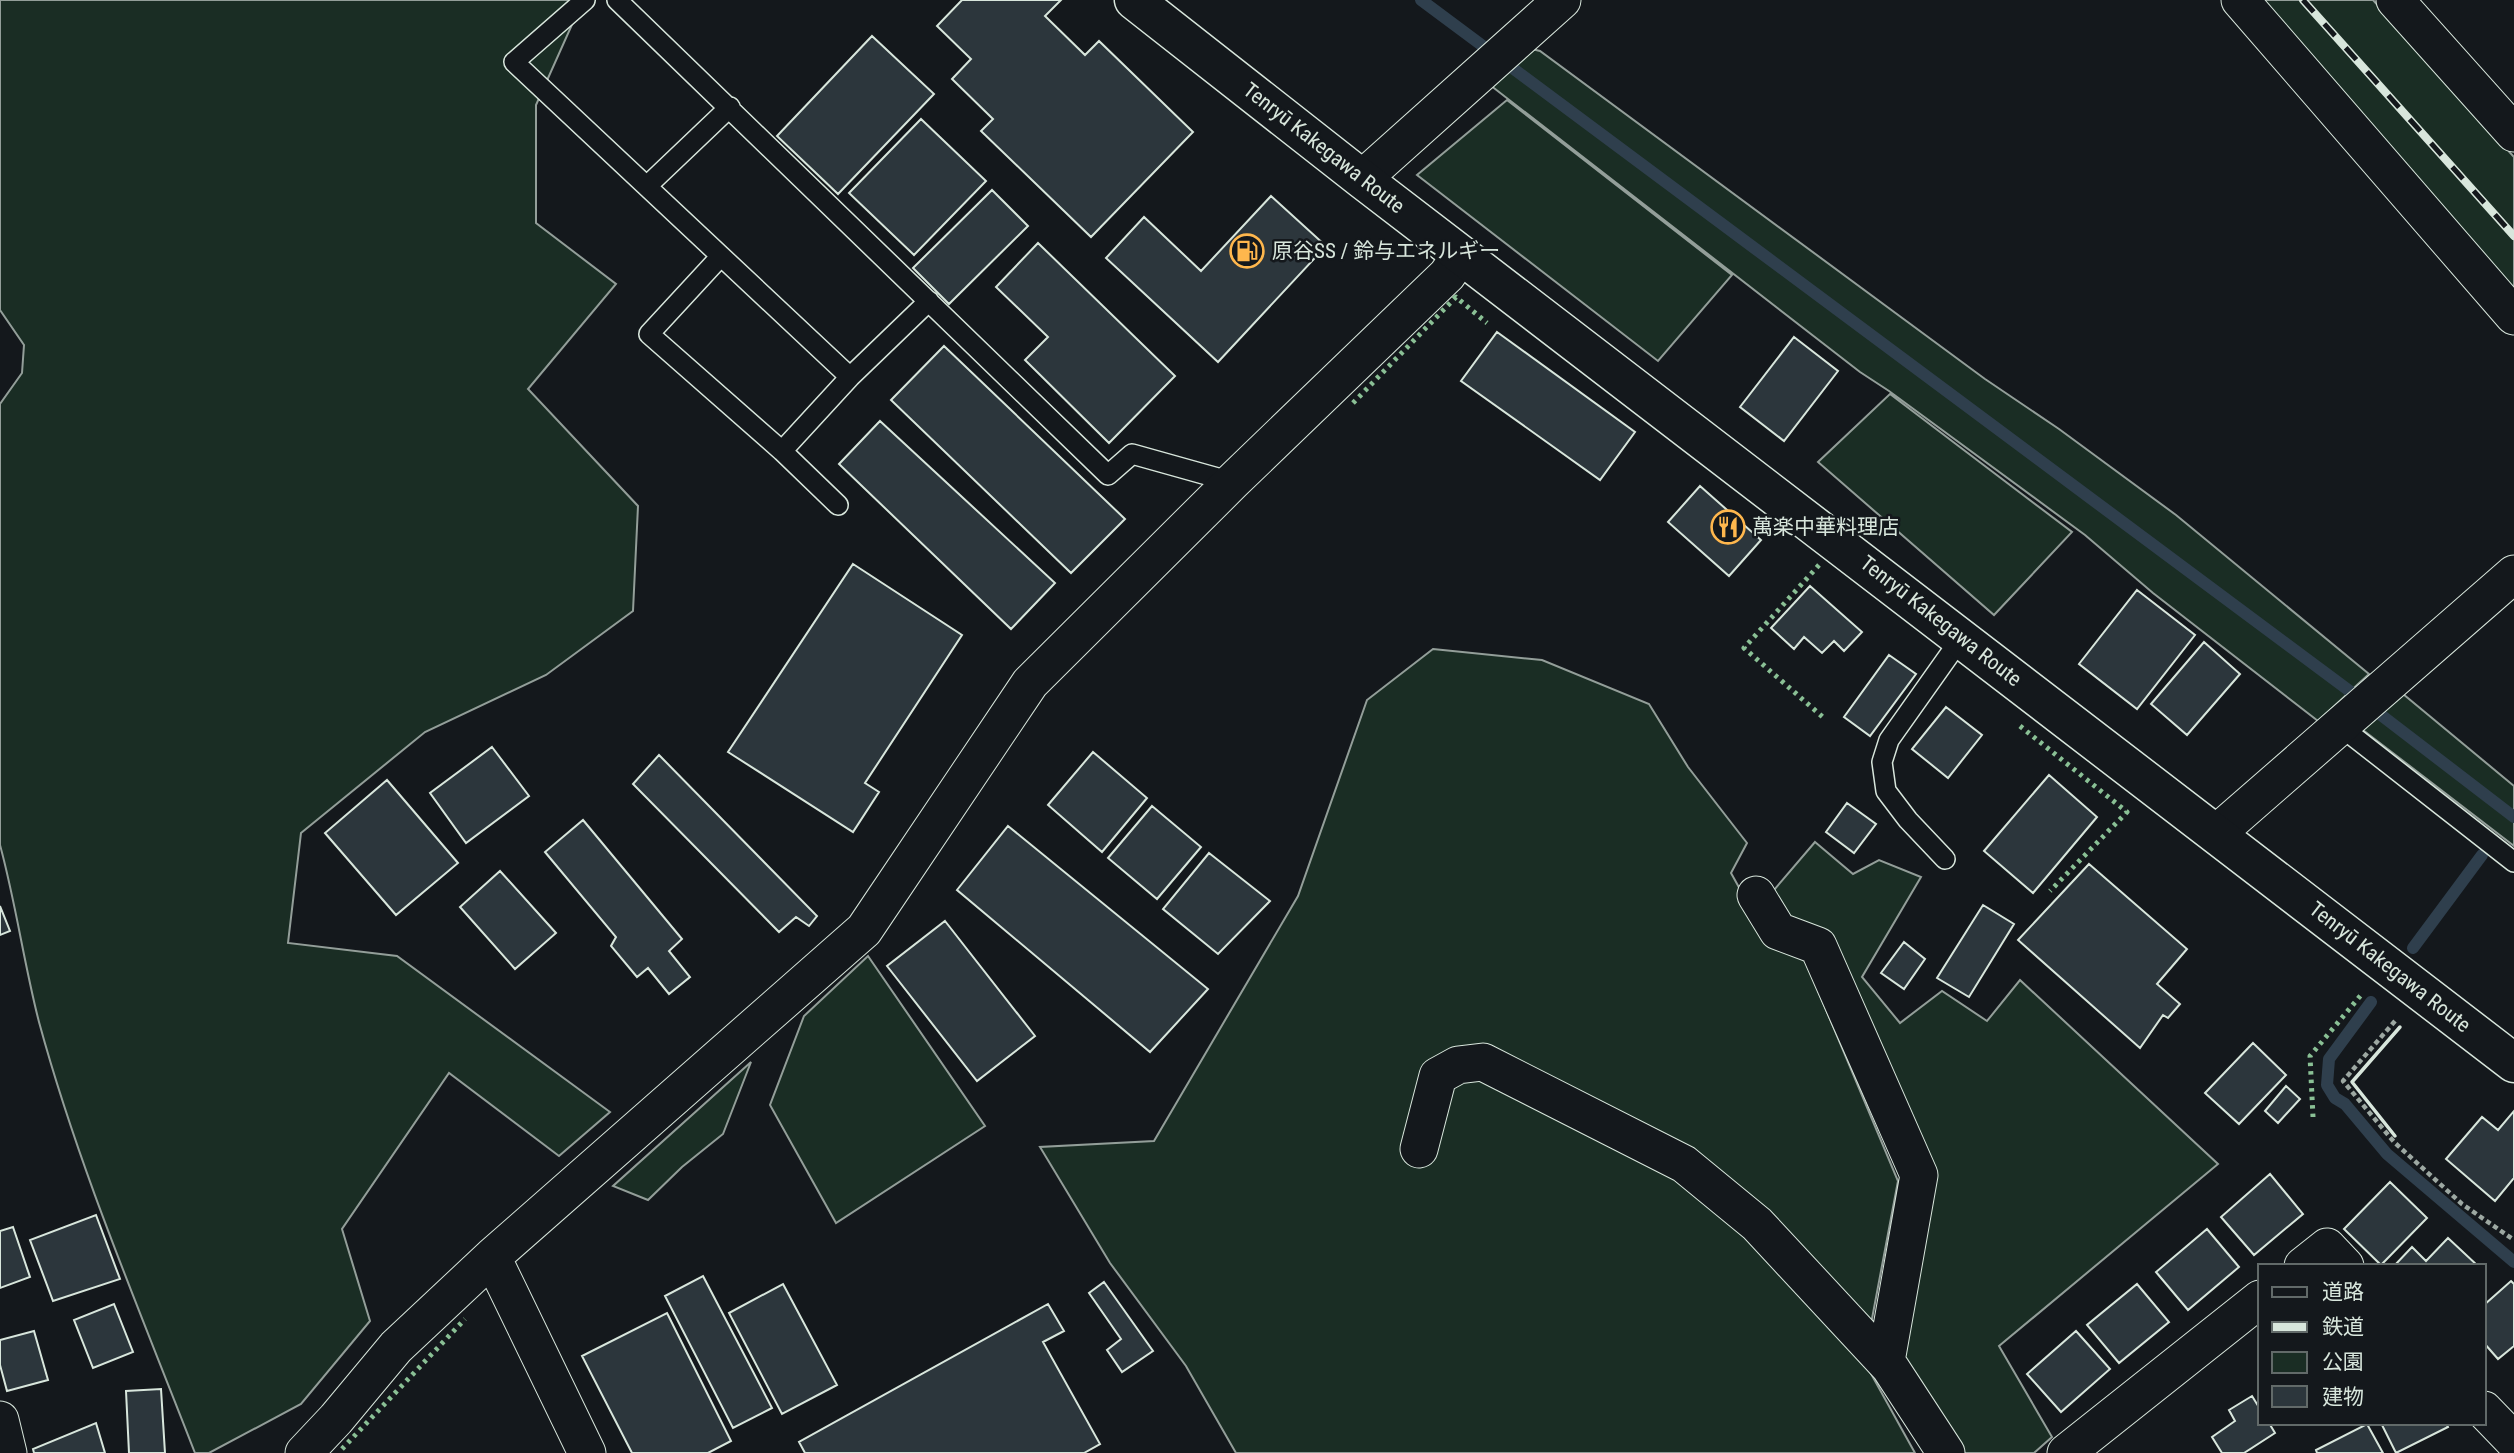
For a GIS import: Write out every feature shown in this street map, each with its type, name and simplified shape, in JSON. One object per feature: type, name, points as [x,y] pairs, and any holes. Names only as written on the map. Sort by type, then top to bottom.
[{"type":"main road","name":"Tenryū Kakegawa Route","points":[[1134,0],[1362,179],[2514,1063]]},
{"type":"street","points":[[1362,179],[1562,0]]},
{"type":"street","points":[[2241,0],[2514,316]]},
{"type":"street","points":[[2395,0],[2514,133]]},
{"type":"street","points":[[304,1453],[397,1347],[492,1257],[864,930],[1030,683],[1232,482],[1447,275],[1461,255]]},
{"type":"street","points":[[2216,834],[2514,574]]},
{"type":"street","points":[[1756,895],[1778,931],[1818,946],[1919,1175],[1886,1361],[1946,1453]]},
{"type":"street","points":[[1419,1149],[1438,1076],[1458,1065],[1483,1062],[1684,1164],[1757,1224],[1889,1366]]},
{"type":"street","points":[[2306,1264],[2327,1247],[2343,1264]]},
{"type":"street","points":[[492,1257],[586,1453]]},
{"type":"street","points":[[2066,1453],[2258,1301]]},
{"type":"street","points":[[2486,1412],[2514,1441],[2490,1453]]},
{"type":"street","points":[[0,1420],[8,1453]]},
{"type":"lane","points":[[585,0],[514,62],[850,376]]},
{"type":"lane","points":[[617,0],[1108,475],[1132,454],[1232,482]]},
{"type":"lane","points":[[647,186],[730,107]]},
{"type":"lane","points":[[721,256],[649,334],[782,451],[838,505]]},
{"type":"lane","points":[[782,451],[850,376],[929,301]]},
{"type":"lane","points":[[1945,859],[1908,820],[1886,791],[1882,762],[1889,740],[1962,637]]},
{"type":"lane","points":[[2344,723],[2514,862]]},
{"type":"path","points":[[2403,1013],[2343,1081],[2394,1142],[2462,1204],[2514,1240]]},
{"type":"green space","points":[[0,0],[583,0],[536,105],[536,223],[616,284],[528,389],[638,506],[633,611],[546,675],[425,732],[301,833],[288,943],[397,956],[610,1112],[559,1156],[449,1073],[342,1229],[370,1321],[301,1404],[209,1453],[195,1453],[91,1186],[39,1022],[0,845],[0,404],[22,373],[24,345],[0,310]]},
{"type":"green space","points":[[2253,0],[2373,0],[2514,157],[2514,297]]},
{"type":"green space","points":[[1528,48],[1540,51],[1985,379],[2059,429],[2176,515],[2369,674],[2318,721],[2153,593],[2085,535],[1860,372],[1490,85]]},
{"type":"green space","points":[[1507,100],[1732,275],[1658,361],[1417,175]]},
{"type":"green space","points":[[1890,394],[2072,532],[1994,615],[1818,462]]},
{"type":"green space","points":[[1433,649],[1542,660],[1649,704],[1688,767],[1747,843],[1731,873],[1761,927],[1806,962],[1898,1181],[1864,1361],[1915,1453],[1236,1453],[1186,1366],[1110,1263],[1040,1147],[1154,1141],[1298,896],[1367,700]]},
{"type":"green space","points":[[2397,689],[2514,786],[2514,846],[2359,727]]},
{"type":"green space","points":[[1815,842],[1853,874],[1879,860],[1921,877],[1862,977],[1900,1023],[1942,991],[1987,1021],[2020,980],[2218,1164],[1999,1346],[2052,1437],[2034,1453],[1946,1453],[1886,1361],[1924,1158],[1818,947],[1762,904]]},
{"type":"green space","points":[[868,956],[985,1126],[836,1223],[770,1105],[804,1016]]},
{"type":"green space","points":[[751,1062],[723,1134],[682,1167],[648,1200],[613,1186]]},
{"type":"building","points":[[962,0],[1061,0],[1045,16],[1085,55],[1099,41],[1193,132],[1091,237],[981,131],[993,119],[952,79],[971,59],[937,26]]},
{"type":"building","points":[[872,36],[934,94],[838,194],[777,136]]},
{"type":"building","points":[[921,119],[986,181],[914,255],[849,193]]},
{"type":"building","points":[[992,190],[1028,226],[949,304],[913,268]]},
{"type":"building","points":[[1271,196],[1326,246],[1218,362],[1106,258],[1144,217],[1201,271]]},
{"type":"building","points":[[1038,243],[1175,376],[1109,443],[1025,360],[1048,337],[996,287]]},
{"type":"building","points":[[1497,332],[1635,432],[1600,480],[1461,381]]},
{"type":"building","points":[[1794,337],[1838,371],[1784,441],[1740,407]]},
{"type":"building","points":[[944,346],[1125,519],[1071,573],[891,400]]},
{"type":"building","points":[[880,421],[1055,583],[1011,629],[839,464]]},
{"type":"building","points":[[1700,486],[1761,540],[1729,576],[1668,522]]},
{"type":"building","points":[[853,564],[962,635],[865,783],[879,792],[853,832],[728,752]]},
{"type":"building","points":[[1810,586],[1862,632],[1844,651],[1834,641],[1822,653],[1804,637],[1794,649],[1771,628]]},
{"type":"building","points":[[2137,590],[2195,635],[2137,709],[2079,664]]},
{"type":"building","points":[[2204,642],[2240,674],[2187,735],[2151,704]]},
{"type":"building","points":[[1889,655],[1916,674],[1870,736],[1844,717]]},
{"type":"building","points":[[1946,707],[1982,735],[1948,778],[1912,749]]},
{"type":"building","points":[[492,747],[529,796],[466,843],[430,793]]},
{"type":"building","points":[[1093,752],[1147,798],[1102,852],[1048,805]]},
{"type":"building","points":[[659,755],[817,916],[809,926],[796,917],[779,932],[633,784]]},
{"type":"building","points":[[2049,775],[2097,817],[2033,893],[1984,851]]},
{"type":"building","points":[[387,780],[458,863],[396,915],[325,833]]},
{"type":"building","points":[[1847,803],[1876,824],[1854,853],[1826,832]]},
{"type":"building","points":[[1152,806],[1201,847],[1157,899],[1108,858]]},
{"type":"building","points":[[583,820],[682,939],[669,951],[690,977],[669,994],[648,968],[637,977],[611,946],[616,937],[545,852]]},
{"type":"building","points":[[1008,826],[1208,989],[1150,1052],[957,890]]},
{"type":"building","points":[[1209,853],[1270,901],[1218,954],[1163,909]]},
{"type":"building","points":[[2089,864],[2187,949],[2157,984],[2180,1004],[2168,1018],[2163,1015],[2140,1048],[2018,940]]},
{"type":"building","points":[[500,871],[556,933],[515,969],[460,907]]},
{"type":"building","points":[[1983,905],[2014,924],[1969,997],[1937,978]]},
{"type":"building","points":[[0,906],[10,931],[0,935]]},
{"type":"building","points":[[945,921],[1035,1036],[977,1081],[887,966]]},
{"type":"building","points":[[1904,942],[1925,959],[1904,989],[1881,973]]},
{"type":"building","points":[[2253,1043],[2286,1075],[2239,1124],[2205,1093]]},
{"type":"building","points":[[2286,1086],[2300,1099],[2278,1123],[2265,1111]]},
{"type":"building","points":[[2514,1111],[2514,1178],[2495,1201],[2446,1159],[2482,1117],[2498,1130]]},
{"type":"building","points":[[2270,1174],[2303,1214],[2254,1255],[2221,1217]]},
{"type":"building","points":[[2390,1182],[2427,1218],[2382,1264],[2344,1229]]},
{"type":"building","points":[[96,1215],[120,1279],[53,1301],[30,1240]]},
{"type":"building","points":[[13,1227],[30,1277],[0,1288],[0,1231]]},
{"type":"building","points":[[2207,1229],[2239,1267],[2188,1310],[2156,1272]]},
{"type":"building","points":[[2448,1238],[2476,1264],[2396,1264],[2412,1247],[2426,1261]]},
{"type":"building","points":[[703,1276],[772,1408],[733,1428],[665,1296]]},
{"type":"building","points":[[2511,1281],[2514,1284],[2514,1346],[2498,1359],[2486,1345],[2486,1303]]},
{"type":"building","points":[[1104,1282],[1153,1351],[1122,1372],[1107,1350],[1121,1339],[1089,1293]]},
{"type":"building","points":[[783,1284],[837,1385],[782,1414],[729,1313]]},
{"type":"building","points":[[2137,1284],[2169,1322],[2119,1363],[2087,1325]]},
{"type":"building","points":[[114,1304],[133,1352],[93,1368],[74,1320]]},
{"type":"building","points":[[1048,1304],[1064,1331],[1043,1342],[1100,1444],[1084,1453],[805,1453],[799,1442]]},
{"type":"building","points":[[667,1313],[731,1441],[708,1453],[632,1453],[582,1356]]},
{"type":"building","points":[[34,1331],[48,1380],[7,1391],[0,1365],[0,1340]]},
{"type":"building","points":[[2076,1331],[2110,1369],[2061,1412],[2027,1374]]},
{"type":"building","points":[[161,1389],[165,1453],[129,1453],[126,1391]]},
{"type":"building","points":[[2252,1396],[2258,1406],[2258,1425],[2270,1425],[2275,1433],[2244,1453],[2222,1453],[2212,1437],[2235,1421],[2229,1410]]},
{"type":"building","points":[[96,1423],[105,1453],[34,1453],[33,1449]]},
{"type":"building","points":[[2368,1425],[2383,1453],[2317,1453],[2316,1450]]},
{"type":"building","points":[[2382,1425],[2447,1425],[2448,1427],[2396,1453]]},
{"type":"waterway","points":[[1421,0],[2351,692],[2514,817]]},
{"type":"waterway","points":[[2413,948],[2482,855]]},
{"type":"waterway","points":[[2371,1002],[2329,1059],[2327,1085],[2335,1098],[2345,1104],[2387,1154],[2514,1262]]},
{"type":"railway","points":[[2303,0],[2514,236]]},
{"type":"hedge","points":[[1353,403],[1456,297],[1487,323]]},
{"type":"hedge","points":[[1819,565],[1744,648],[1825,719]]},
{"type":"hedge","points":[[2020,726],[2127,812],[2050,891]]},
{"type":"hedge","points":[[2313,1117],[2310,1056],[2361,995]]},
{"type":"hedge","points":[[342,1449],[465,1319]]},
{"type":"wall","points":[[2395,1136],[2352,1082],[2400,1027]]},
{"type":"place","name":"原谷SS / 鈴与エネルギー","points":[[1247,251]]},
{"type":"place","name":"萬楽中華料理店","points":[[1728,527]]}]
